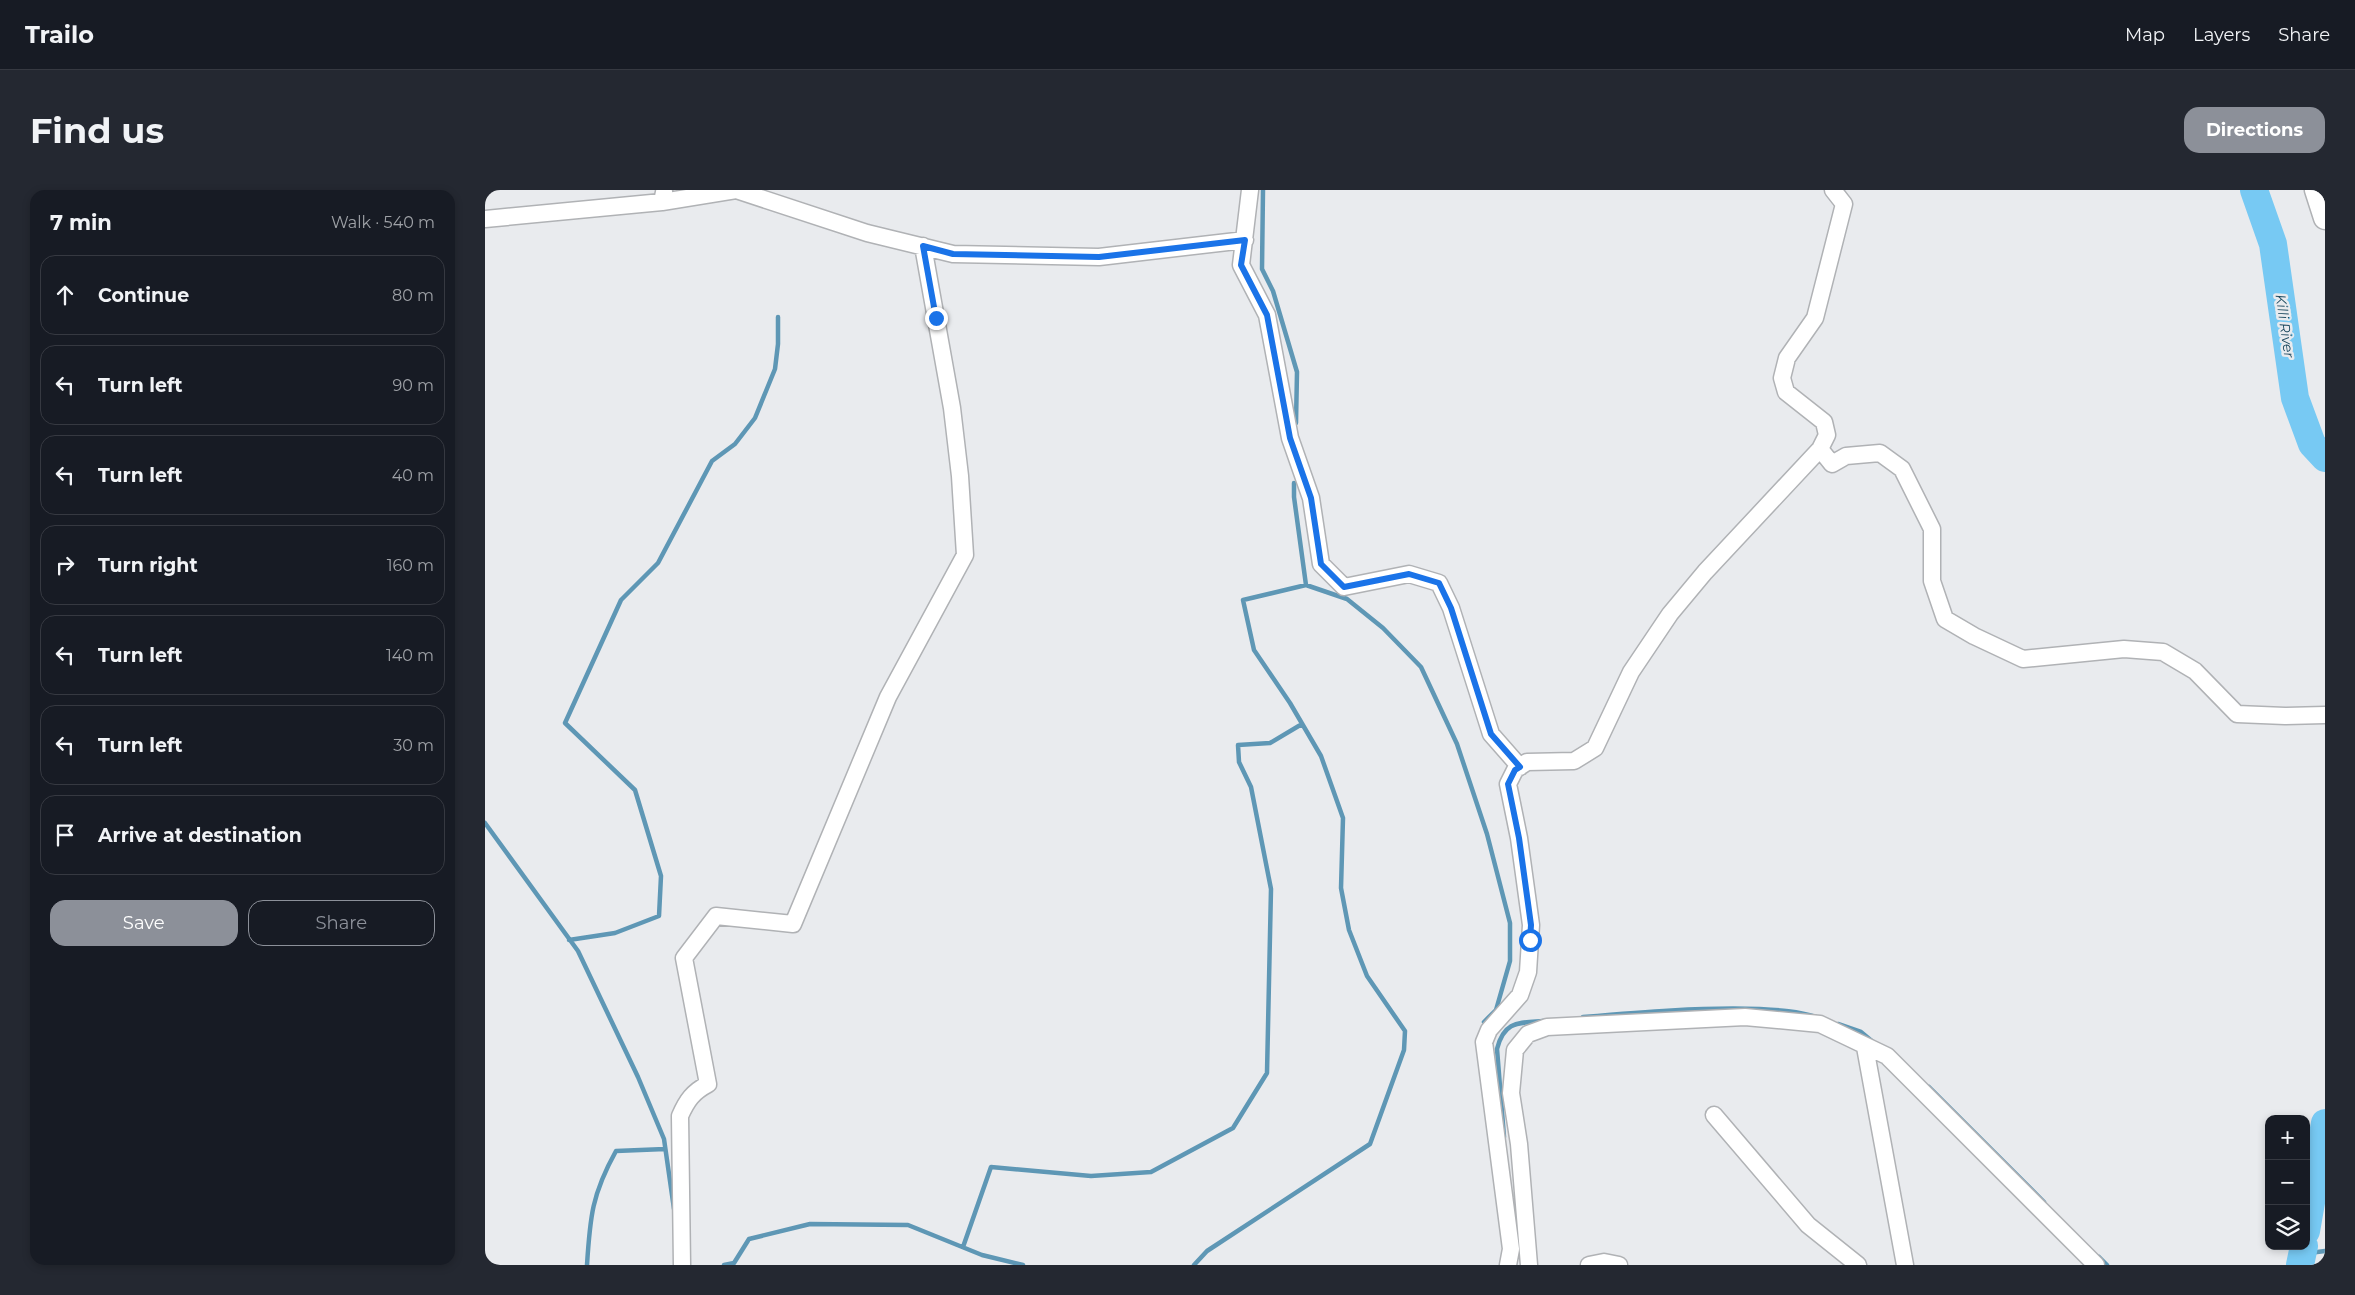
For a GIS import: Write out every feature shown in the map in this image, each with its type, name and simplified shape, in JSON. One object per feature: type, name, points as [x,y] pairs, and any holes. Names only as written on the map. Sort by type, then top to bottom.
[{"type":"main road","points":[[2316,190],[2325,218]]},
{"type":"street","points":[[485,219],[663,196],[736,190],[867,233],[953,254],[1099,257],[1245,240]]},
{"type":"street","points":[[1250,190],[1241,265],[1267,315],[1290,438],[1311,498],[1321,564],[1344,587],[1409,574],[1439,583],[1451,608],[1491,734],[1520,767]]},
{"type":"street","points":[[1509,1265],[1511,1249],[1484,1042],[1489,1030],[1520,995],[1529,972],[1531,925],[1519,838],[1508,784],[1515,770],[1527,762],[1574,762],[1595,748],[1631,672],[1670,614],[1705,572],[1820,449],[1827,435],[1824,422],[1787,392],[1782,378],[1787,358],[1815,318],[1844,204],[1833,190]]},
{"type":"street","points":[[682,1265],[680,1116],[686,1102],[695,1091],[709,1084],[684,958],[716,916],[793,924],[888,697],[965,555],[960,476],[952,408],[923,246]]},
{"type":"street","points":[[1820,449],[1833,464],[1846,456],[1880,453],[1902,469],[1932,529],[1932,581],[1945,619],[1974,636],[2023,659],[2124,649],[2163,652],[2195,671],[2237,714],[2325,715]]},
{"type":"street","points":[[1529,1265],[1519,1144],[1511,1094],[1515,1050],[1529,1034],[1547,1027],[1745,1017],[1820,1024],[1887,1056],[2096,1265]]},
{"type":"street","points":[[1865,1047],[1905,1265]]},
{"type":"street","points":[[1714,1115],[1808,1225],[1858,1265]]},
{"type":"street","points":[[1589,1265],[1604,1262],[1619,1265]]},
{"type":"waterway","points":[[1263,190],[1262,269],[1273,291],[1297,372],[1296,423]]},
{"type":"waterway","name":"Killi River","points":[[2254,190],[2273,244],[2295,398],[2312,444],[2325,458]]},
{"type":"waterway","points":[[569,940],[615,933],[659,916],[661,876],[635,790],[565,723],[621,600],[658,563],[712,461],[735,444],[755,418],[775,369],[778,344],[778,317]]},
{"type":"waterway","points":[[1294,483],[1294,497],[1306,585]]},
{"type":"waterway","points":[[1194,1265],[1207,1251],[1370,1144],[1404,1050],[1405,1031],[1367,976],[1349,930],[1341,888],[1343,818],[1321,756],[1290,703],[1254,650],[1243,600],[1306,585],[1347,599],[1383,628],[1421,667],[1457,744],[1487,834],[1510,923],[1510,961],[1496,1010],[1484,1022]]},
{"type":"waterway","points":[[963,1247],[991,1167],[1091,1176],[1151,1172],[1233,1128],[1267,1073],[1271,889],[1251,787],[1239,762],[1238,745],[1270,743],[1302,724]]},
{"type":"waterway","points":[[485,823],[578,951],[638,1077],[664,1139],[674,1209]]},
{"type":"waterway","points":[[1583,1017],[1671,1010],[1716,1009],[1788,1011],[1816,1017]]},
{"type":"waterway","points":[[1504,1137],[1497,1049],[1500,1040],[1508,1028],[1513,1025],[1543,1021]]},
{"type":"waterway","points":[[1838,1024],[1861,1032],[1873,1042]]},
{"type":"waterway","points":[[1929,1087],[2044,1202]]},
{"type":"waterway","name":"Killi River","points":[[2310,1208],[2325,1123]]},
{"type":"waterway","points":[[587,1265],[589,1233],[597,1193],[616,1151],[665,1149]]},
{"type":"waterway","points":[[724,1265],[734,1263],[749,1239],[810,1224],[908,1225],[982,1255],[1023,1265]]},
{"type":"waterway","name":"Killi River","points":[[2300,1265],[2303,1250]]},
{"type":"waterway","points":[[2302,1254],[2325,1251]]},
{"type":"waterway","points":[[2099,1257],[2107,1265]]},
{"type":"route","points":[[936,318],[923,246],[953,254],[1099,257],[1245,240],[1241,265],[1267,315],[1290,438],[1311,498],[1321,564],[1344,587],[1371,580],[1409,574],[1439,583],[1451,608],[1491,734],[1520,767],[1515,770],[1508,784],[1519,838],[1531,925],[1530,940]]}]
